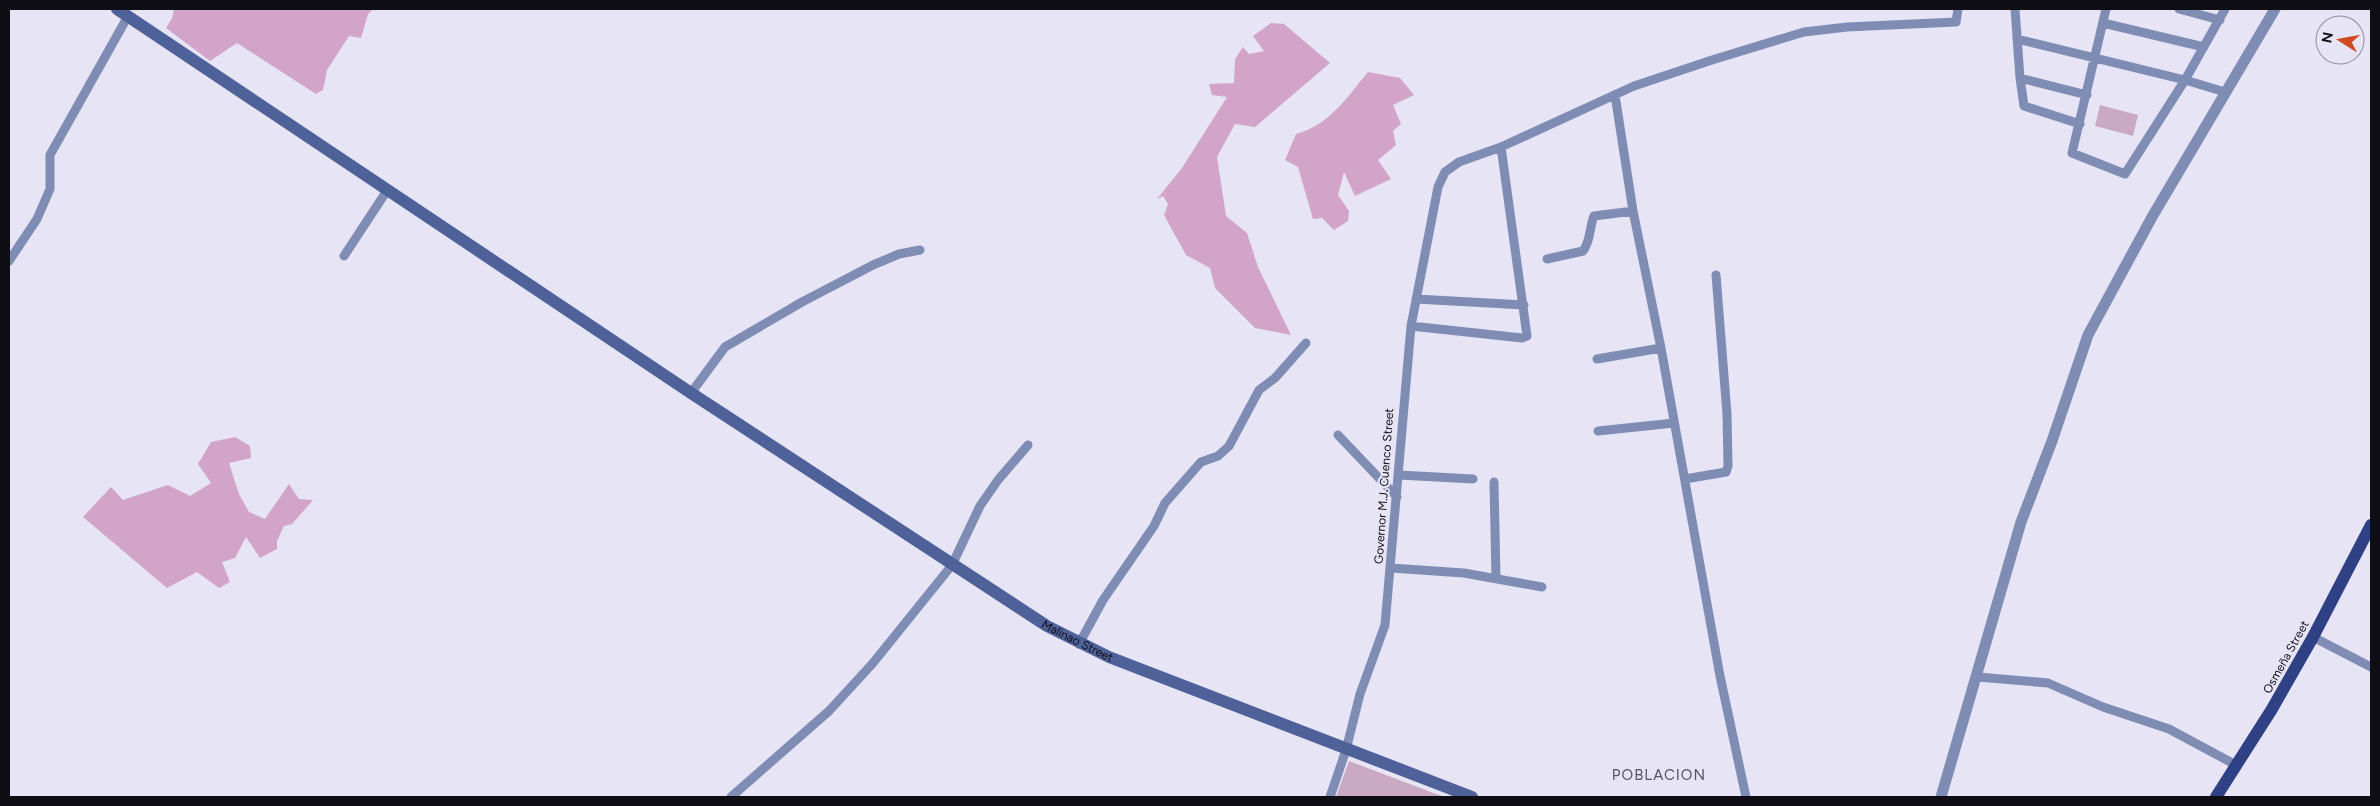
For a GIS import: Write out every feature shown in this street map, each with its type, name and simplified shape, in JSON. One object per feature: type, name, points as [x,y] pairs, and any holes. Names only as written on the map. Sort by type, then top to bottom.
[{"type":"main road","name":"Malinao Street","points":[[123,12],[691,393],[720,410],[952,564],[1078,644],[1346,750],[1472,797]]},
{"type":"main road","name":"Osmeña Street","points":[[2216,797],[2272,709],[2313,637],[2371,526]]},
{"type":"street","points":[[1411,326],[1522,338],[1527,336],[1501,147],[1634,86],[1804,32],[1847,27],[1956,22],[1958,9]]},
{"type":"street","points":[[2015,9],[2024,106],[2080,124]]},
{"type":"street","points":[[2106,9],[2096,58],[2072,153],[2125,174],[2185,80],[2225,9]]},
{"type":"street","points":[[2179,9],[2220,20]]},
{"type":"street","points":[[1941,797],[1978,677],[2021,522],[2052,441],[2088,335],[2147,225],[2274,9]]},
{"type":"street","points":[[9,261],[37,219],[50,189],[50,155],[123,12]]},
{"type":"street","points":[[2103,23],[2204,47]]},
{"type":"street","points":[[2017,39],[2185,80],[2225,92]]},
{"type":"street","points":[[2020,78],[2087,95]]},
{"type":"street","points":[[1615,95],[1634,211],[1662,348],[1720,676],[1746,797]]},
{"type":"street","name":"Governor M.J. Cuenco Street","points":[[1330,797],[1346,750],[1360,694],[1385,625],[1399,475],[1404,384],[1411,326],[1438,187],[1445,172],[1459,162],[1501,147]]},
{"type":"street","points":[[344,256],[388,189]]},
{"type":"street","points":[[1547,259],[1583,252],[1589,243],[1590,227],[1594,216],[1634,211]]},
{"type":"street","points":[[691,393],[725,347],[802,302],[873,265],[899,254],[920,250]]},
{"type":"street","points":[[1685,479],[1720,474],[1726,472],[1728,466],[1716,275]]},
{"type":"street","points":[[1416,299],[1524,304]]},
{"type":"street","points":[[1078,644],[1103,600],[1154,526],[1165,503],[1201,462],[1218,456],[1228,446],[1259,390],[1275,378],[1306,343]]},
{"type":"street","points":[[1597,360],[1662,348]]},
{"type":"street","points":[[1598,431],[1674,423]]},
{"type":"street","points":[[1338,435],[1397,497]]},
{"type":"street","points":[[731,797],[829,711],[873,663],[952,564],[980,506],[998,480],[1028,445]]},
{"type":"street","points":[[1399,475],[1472,479]]},
{"type":"street","points":[[1494,482],[1496,578]]},
{"type":"street","points":[[1391,568],[1496,578],[1542,587]]},
{"type":"street","points":[[2313,637],[2371,667]]},
{"type":"street","points":[[1978,677],[2048,683],[2057,686],[2103,708],[2170,729],[2236,765]]},
{"type":"shaded area","points":[[174,9],[373,9],[368,14],[361,38],[349,36],[327,70],[323,90],[316,94],[237,43],[210,61],[166,28],[172,18]]},
{"type":"shaded area","points":[[1271,23],[1284,24],[1330,63],[1255,127],[1235,124],[1217,157],[1226,216],[1247,233],[1258,267],[1291,335],[1255,328],[1215,288],[1210,268],[1186,255],[1164,215],[1168,204],[1163,196],[1157,199],[1182,168],[1227,97],[1212,95],[1209,84],[1234,83],[1235,59],[1243,47],[1249,54],[1264,51],[1253,36]]},
{"type":"shaded area","points":[[1368,72],[1400,78],[1414,95],[1393,105],[1401,124],[1393,131],[1396,145],[1378,160],[1391,179],[1355,196],[1344,172],[1338,195],[1349,211],[1348,221],[1334,230],[1322,218],[1313,219],[1298,167],[1285,160],[1296,134],[1308,130],[1328,117]]},
{"type":"shaded area","points":[[2100,105],[2138,115],[2133,136],[2095,126]]},
{"type":"shaded area","points":[[235,437],[250,446],[251,458],[229,463],[239,494],[249,512],[265,519],[289,484],[299,499],[313,500],[292,524],[284,526],[277,541],[277,549],[260,558],[246,537],[235,558],[222,562],[230,582],[219,588],[197,572],[167,588],[83,517],[111,487],[123,500],[168,485],[190,496],[211,483],[198,464],[211,442]]},
{"type":"shaded area","points":[[1349,761],[1444,797],[1336,797]]},
{"type":"district","name":"POBLACION","points":[[1659,775]]}]
